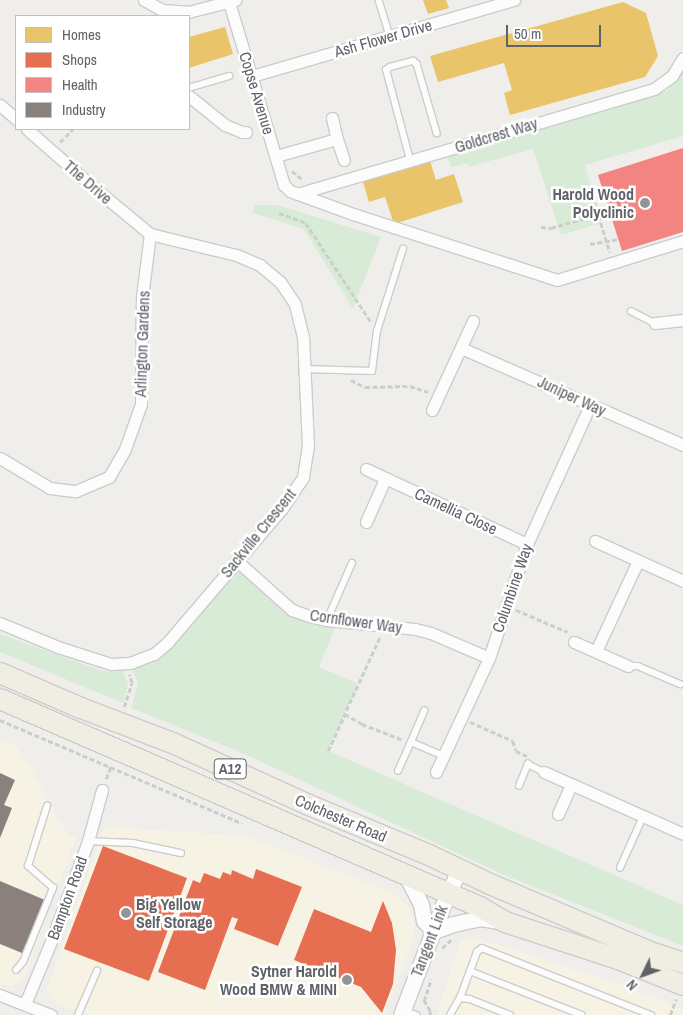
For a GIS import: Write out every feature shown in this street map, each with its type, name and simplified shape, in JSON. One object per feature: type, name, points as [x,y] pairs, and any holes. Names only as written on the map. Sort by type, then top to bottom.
[{"type":"highway","name":"Colchester Road","points":[[0,673],[81,708],[175,744],[309,805],[460,868],[650,952],[683,963]]},
{"type":"highway","name":"Colchester Road","points":[[0,698],[406,874],[480,907],[505,922],[618,959],[680,991]]},
{"type":"street","points":[[144,0],[162,13],[188,12],[232,1]]},
{"type":"street","name":"Ash Flower Drive","points":[[252,76],[514,0]]},
{"type":"street","name":"Copse Avenue","points":[[232,1],[284,185],[298,194]]},
{"type":"street","name":"Goldcrest Way","points":[[298,194],[654,89],[672,76],[683,58]]},
{"type":"street","points":[[190,97],[225,125],[246,132]]},
{"type":"street","points":[[0,105],[15,118]]},
{"type":"street","points":[[332,118],[344,160]]},
{"type":"street","name":"The Drive","points":[[29,130],[150,234]]},
{"type":"street","points":[[276,156],[337,139]]},
{"type":"street","points":[[298,194],[481,250],[557,280],[683,241]]},
{"type":"street","name":"Sackville Crescent","points":[[0,623],[96,661],[125,664],[154,654],[167,643],[283,507],[303,477],[308,446],[303,337],[296,304],[280,282],[260,265],[236,255],[150,234]]},
{"type":"street","name":"Arlington Gardens","points":[[0,458],[50,488],[76,491],[109,477],[125,449],[141,404],[142,297],[150,234]]},
{"type":"street","points":[[655,323],[683,320]]},
{"type":"street","points":[[432,410],[473,321]]},
{"type":"street","name":"Juniper Way","points":[[461,348],[683,445]]},
{"type":"street","name":"Columbine Way","points":[[436,772],[489,658],[527,544],[590,405]]},
{"type":"street","name":"Camellia Close","points":[[366,469],[527,544]]},
{"type":"street","points":[[366,522],[385,479]]},
{"type":"street","points":[[595,542],[683,581]]},
{"type":"street","name":"Cornflower Way","points":[[236,560],[292,610],[327,620],[386,626],[431,634],[489,658]]},
{"type":"street","points":[[596,651],[606,634],[638,561]]},
{"type":"street","points":[[574,642],[628,666]]},
{"type":"street","points":[[544,772],[683,834]]},
{"type":"street","points":[[558,814],[572,785]]},
{"type":"street","name":"Bampton Road","points":[[25,1004],[52,939],[88,841],[102,790]]},
{"type":"street","name":"Tangent Link","points":[[406,1013],[434,931],[460,868]]},
{"type":"street","points":[[406,874],[421,904],[424,921],[434,931],[453,924],[482,918],[505,922]]},
{"type":"street","points":[[0,995],[51,1015]]},
{"type":"lane","points":[[379,0],[390,36]]},
{"type":"lane","points":[[410,160],[386,70],[390,67],[413,61],[417,64],[437,133]]},
{"type":"lane","points":[[190,88],[229,76]]},
{"type":"lane","points":[[303,369],[372,371],[377,332],[403,249]]},
{"type":"lane","points":[[631,311],[655,323]]},
{"type":"lane","points":[[327,620],[352,563]]},
{"type":"lane","points":[[628,666],[638,666],[680,684]]},
{"type":"lane","points":[[398,771],[424,711]]},
{"type":"lane","points":[[411,742],[444,756]]},
{"type":"lane","points":[[519,786],[528,764],[544,772]]},
{"type":"lane","points":[[16,970],[24,962],[53,888],[28,866],[47,806]]},
{"type":"lane","points":[[620,868],[643,817]]},
{"type":"lane","points":[[88,841],[133,842],[181,853]]},
{"type":"lane","points":[[450,1015],[460,998],[477,952],[482,948],[651,1015]]},
{"type":"lane","points":[[78,1015],[97,970]]},
{"type":"lane","points":[[470,971],[582,1015]]},
{"type":"lane","points":[[460,998],[470,999],[510,1015]]},
{"type":"path","points":[[52,150],[72,130]]},
{"type":"path","points":[[276,156],[314,190]]},
{"type":"path","points":[[592,194],[613,263]]},
{"type":"path","points":[[279,213],[306,222],[377,332]]},
{"type":"path","points":[[541,227],[551,228],[599,214]]},
{"type":"path","points":[[590,244],[618,239]]},
{"type":"path","points":[[349,379],[365,387],[410,386],[424,392],[440,393]]},
{"type":"path","points":[[506,606],[574,634],[574,642]]},
{"type":"path","points":[[328,751],[386,626]]},
{"type":"path","points":[[124,710],[132,684],[125,664]]},
{"type":"path","points":[[345,714],[393,737],[411,742]]},
{"type":"path","points":[[461,719],[513,741],[516,751],[547,766],[544,772]]},
{"type":"path","points":[[0,720],[247,825]]},
{"type":"path","points":[[430,1015],[430,1011],[424,1001],[432,973]]},
{"type":"path","points":[[670,1015],[680,991]]},
{"type":"shaded area","points":[[0,740],[16,746],[42,786],[58,820],[70,835],[76,838],[23,980],[11,986],[0,983]]},
{"type":"shaded area","points":[[104,827],[246,836],[393,893],[409,908],[414,925],[412,943],[384,1015],[86,1015],[53,1002],[47,991]]},
{"type":"shaded area","points":[[468,937],[624,986],[683,1009],[683,1015],[437,1015],[459,944]]},
{"type":"green space","points":[[683,70],[683,136],[585,165],[601,223],[561,235],[533,149],[468,167],[467,163],[451,167],[447,156],[667,91]]},
{"type":"green space","points":[[255,205],[277,205],[381,237],[353,309],[304,229],[253,213]]},
{"type":"green space","points":[[236,560],[292,610],[337,622],[319,667],[358,684],[328,751],[683,905],[683,946],[502,874],[240,752],[131,708],[138,684],[130,663],[154,654]]},
{"type":"green space","points":[[0,634],[102,671],[123,671],[128,685],[123,703],[0,652]]},
{"type":"building: Homes","points":[[423,0],[446,0],[449,8],[428,14]]},
{"type":"building: Homes","points":[[623,2],[646,13],[658,56],[645,77],[510,115],[504,93],[512,90],[504,63],[438,82],[430,56]]},
{"type":"building: Homes","points":[[225,27],[233,54],[190,68],[190,37]]},
{"type":"building: Homes","points":[[430,161],[436,180],[454,174],[463,202],[394,224],[385,197],[369,202],[363,182]]},
{"type":"building: Shops","name":"Big Yellow Self Storage","points":[[103,846],[187,878],[149,981],[64,949]]},
{"type":"building: Shops","points":[[256,869],[302,887],[278,946],[234,929],[238,919],[232,917],[205,990],[158,972],[193,880],[200,883],[204,873],[220,879],[223,872],[231,875],[232,870],[253,879]]},
{"type":"building: Shops","points":[[383,901],[392,923],[396,950],[393,984],[382,1013],[361,987],[294,960],[314,909],[371,932]]},
{"type":"building: Health","name":"Harold Wood Polyclinic","points":[[683,148],[683,232],[622,251],[598,175]]},
{"type":"building: Industry","points":[[0,773],[15,780],[4,805],[12,808],[0,838]]},
{"type":"building: Industry","points":[[0,881],[45,900],[22,953],[0,944]]},
{"type":"place","name":"Harold Wood Polyclinic","points":[[645,203]]},
{"type":"place","name":"Big Yellow Self Storage","points":[[126,913]]},
{"type":"place","name":"Sytner Harold Wood BMW & MINI","points":[[347,980]]}]
